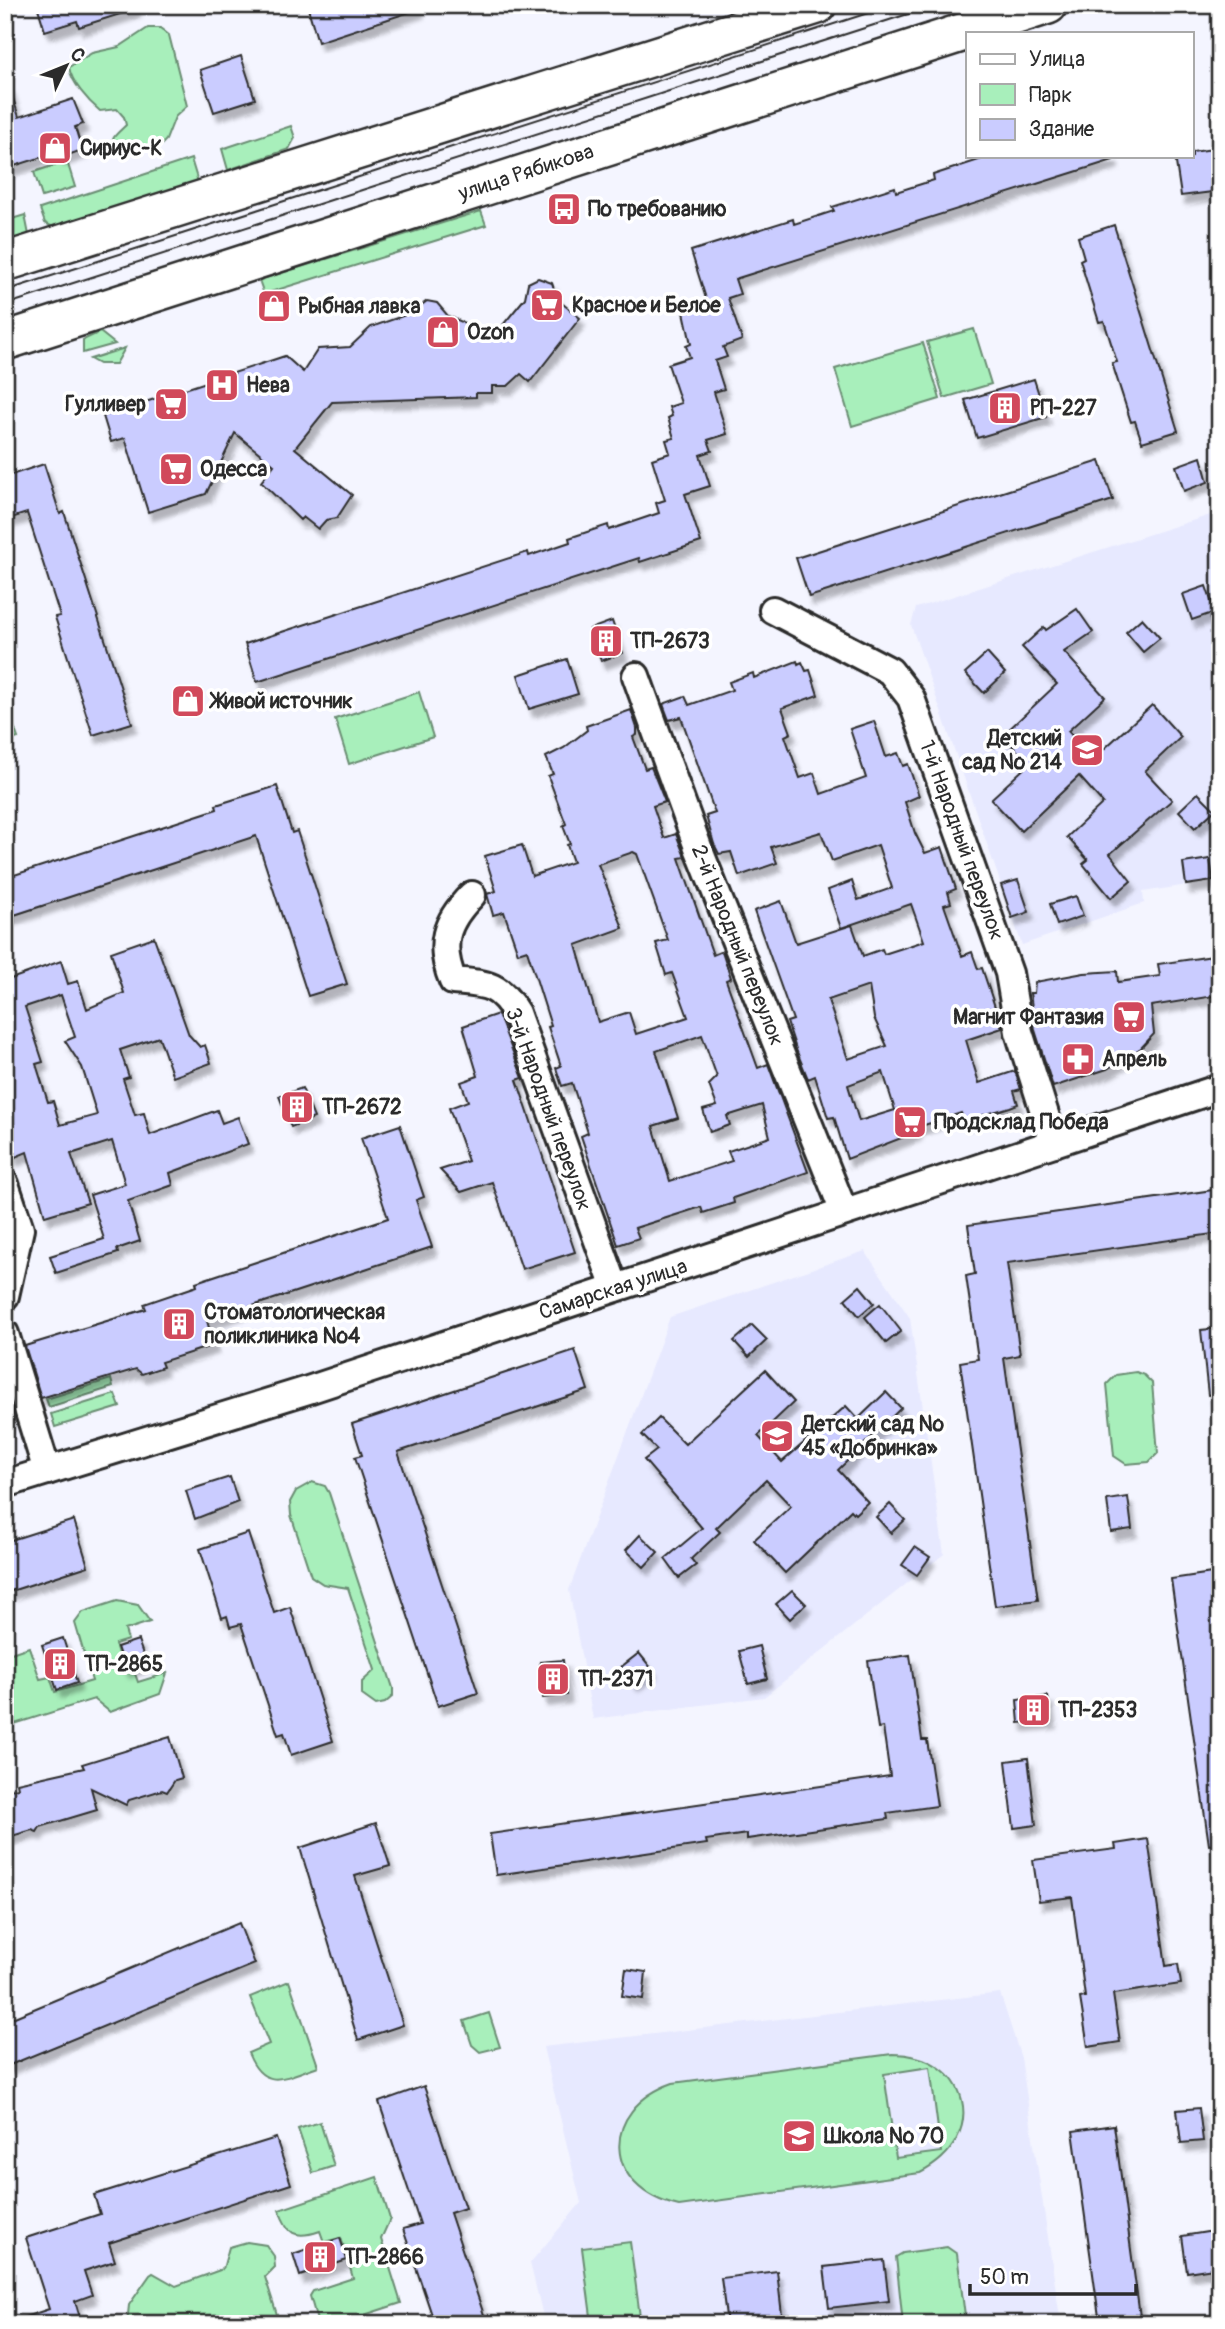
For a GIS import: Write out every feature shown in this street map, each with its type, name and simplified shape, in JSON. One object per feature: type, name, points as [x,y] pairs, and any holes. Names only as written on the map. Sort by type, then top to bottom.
[{"type":"main road","points":[[5,262],[817,5]]},
{"type":"main road","name":"улица Рябикова","points":[[5,341],[1048,5]]},
{"type":"street","name":"1-й Народный переулок","points":[[773,610],[890,671],[911,698],[1009,973],[1019,1032],[1054,1143]]},
{"type":"street","name":"2-й Народный переулок","points":[[636,676],[699,850],[844,1212]]},
{"type":"street","name":"3-й Народный переулок","points":[[472,895],[447,927],[446,963],[453,981],[486,984],[500,990],[516,1013],[615,1288]]},
{"type":"street","name":"Самарская улица","points":[[5,1484],[308,1390],[1220,1088]]},
{"type":"street","points":[[5,1184],[20,1229],[5,1296]]},
{"type":"street","points":[[5,1334],[47,1471]]},
{"type":"shaded area","name":"Детский сад № 214","points":[[1220,512],[1220,880],[1143,892],[1144,903],[1022,945],[911,625],[916,608]]},
{"type":"shaded area","name":"Детский сад № 45 «Добринка»","points":[[865,1251],[910,1318],[944,1554],[764,1697],[593,1719],[569,1590],[670,1317]]},
{"type":"shaded area","name":"Школа № 70","points":[[1000,1993],[1021,2058],[1061,2324],[545,2324],[530,2263],[581,2203],[543,2047]]},
{"type":"green space","points":[[148,28],[160,28],[169,35],[187,106],[175,117],[166,140],[161,145],[134,146],[119,153],[112,149],[112,141],[126,125],[124,117],[117,109],[100,111],[95,107],[77,85],[69,67],[92,53],[119,47]]},
{"type":"green space","points":[[291,126],[295,138],[289,149],[228,170],[222,149]]},
{"type":"green space","points":[[191,159],[198,182],[55,228],[45,223],[40,209]]},
{"type":"green space","points":[[67,161],[75,187],[42,197],[34,172]]},
{"type":"green space","points":[[481,211],[486,225],[264,294],[259,280]]},
{"type":"green space","points":[[25,215],[29,235],[5,244],[5,221]]},
{"type":"green space","points":[[974,329],[991,384],[944,398],[927,342]]},
{"type":"green space","points":[[100,332],[115,344],[83,353],[83,340]]},
{"type":"green space","points":[[923,343],[940,399],[852,426],[835,369]]},
{"type":"green space","points":[[125,348],[116,364],[99,364],[90,359]]},
{"type":"green space","points":[[419,692],[433,737],[349,764],[335,719]]},
{"type":"green space","points":[[5,700],[18,738],[5,742]]},
{"type":"green space","points":[[1136,1372],[1152,1383],[1158,1453],[1149,1462],[1126,1464],[1114,1456],[1107,1384],[1116,1375]]},
{"type":"green space","points":[[111,1379],[113,1387],[49,1407],[46,1399]]},
{"type":"green space","points":[[115,1394],[120,1407],[55,1427],[51,1414]]},
{"type":"green space","points":[[312,1482],[325,1486],[329,1493],[393,1688],[393,1696],[385,1703],[376,1705],[362,1695],[362,1682],[375,1670],[348,1588],[323,1584],[311,1576],[291,1515],[290,1502],[296,1491]]},
{"type":"green space","points":[[117,1601],[138,1605],[150,1622],[125,1630],[128,1640],[115,1644],[124,1673],[134,1671],[138,1682],[167,1673],[160,1694],[110,1712],[94,1699],[5,1727],[5,1655],[29,1647],[40,1679],[50,1677],[55,1692],[92,1681],[75,1623],[83,1612]]},
{"type":"green space","points":[[289,1981],[318,2066],[286,2077],[269,2078],[254,2065],[248,2053],[269,2044],[250,1997]]},
{"type":"green space","points":[[489,2013],[500,2047],[480,2052],[472,2045],[464,2021]]},
{"type":"green space","points":[[892,2054],[919,2058],[939,2068],[954,2082],[962,2100],[963,2120],[957,2139],[942,2158],[920,2173],[679,2206],[654,2197],[635,2183],[624,2166],[619,2148],[622,2129],[632,2111],[649,2095],[673,2083]],"holes":[[[930,2067],[941,2152],[896,2158],[884,2074]]]},
{"type":"green space","points":[[320,2122],[334,2166],[313,2173],[298,2129]]},
{"type":"green space","points":[[377,2177],[390,2219],[381,2239],[401,2303],[358,2317],[359,2324],[318,2324],[310,2296],[313,2291],[353,2278],[341,2238],[324,2242],[320,2231],[304,2235],[293,2233],[279,2210]]},
{"type":"green space","points":[[247,2242],[266,2245],[274,2256],[275,2267],[265,2277],[280,2324],[127,2324],[129,2305],[150,2275],[153,2273],[176,2286],[223,2269],[229,2247]]},
{"type":"green space","points":[[630,2242],[641,2324],[592,2324],[582,2248]]},
{"type":"green space","points":[[947,2247],[957,2254],[966,2324],[903,2324],[896,2257],[903,2253]]},
{"type":"building","points":[[37,5],[136,5],[136,9],[79,27],[77,21],[45,31]]},
{"type":"building","points":[[307,5],[419,5],[419,9],[318,42]]},
{"type":"building","points":[[241,56],[255,99],[214,112],[200,70]]},
{"type":"building","points":[[5,86],[9,86],[19,117],[73,99],[83,124],[75,127],[82,150],[60,158],[58,152],[5,169]]},
{"type":"building","points":[[1220,148],[1220,191],[1181,196],[1175,158],[1194,158],[1194,152]]},
{"type":"building","points":[[985,158],[1113,158],[735,279],[740,294],[728,298],[742,340],[723,347],[727,357],[715,361],[724,389],[714,392],[727,434],[708,440],[712,451],[700,455],[710,486],[685,494],[701,542],[640,562],[639,558],[257,682],[245,644],[528,552],[529,556],[570,542],[569,538],[608,525],[609,530],[659,513],[656,503],[665,500],[652,459],[670,453],[666,440],[674,438],[668,418],[672,416],[669,407],[681,403],[668,364],[690,357],[686,346],[691,344],[684,312],[708,305],[691,251],[793,219],[794,224],[834,211],[832,207],[895,187],[896,192],[934,180],[933,175]]},
{"type":"building","points":[[1114,225],[1178,431],[1142,442],[1135,421],[1131,422],[1112,363],[1117,362],[1104,321],[1099,322],[1080,260],[1084,258],[1078,237]]},
{"type":"building","points":[[538,278],[552,283],[558,300],[580,318],[530,382],[521,374],[508,386],[492,386],[492,393],[476,393],[476,397],[332,402],[295,448],[352,495],[337,518],[326,520],[318,529],[303,517],[300,520],[261,482],[274,465],[235,433],[206,494],[148,512],[125,438],[111,442],[103,416],[285,356],[303,372],[318,349],[350,347],[371,327],[411,313],[427,301],[437,303],[448,316],[494,336],[525,298],[528,283]]},
{"type":"building","name":"РП-227","points":[[1034,379],[1046,417],[977,438],[965,400]]},
{"type":"building","points":[[1201,457],[1208,482],[1184,491],[1176,466]]},
{"type":"building","points":[[1100,461],[1113,500],[809,597],[796,558]]},
{"type":"building","points":[[44,464],[60,514],[64,512],[132,723],[93,735],[55,617],[60,616],[27,513],[5,520],[5,477]]},
{"type":"building","points":[[1206,586],[1215,612],[1192,620],[1183,594]]},
{"type":"building","points":[[1077,609],[1093,632],[1064,652],[1105,697],[1068,731],[1093,759],[1152,705],[1181,737],[1145,771],[1172,800],[1110,854],[1131,881],[1111,898],[1083,864],[1088,860],[1067,837],[1103,803],[1079,776],[1021,831],[991,799],[1029,764],[1003,735],[1057,684],[1022,647],[1044,627],[1046,630]]},
{"type":"building","points":[[1142,618],[1160,638],[1143,652],[1126,632]]},
{"type":"building","name":"ТП-2673","points":[[612,621],[623,653],[601,661],[590,629]]},
{"type":"building","points":[[987,653],[1005,673],[984,693],[965,673]]},
{"type":"building","points":[[567,659],[578,694],[529,709],[518,675]]},
{"type":"building","points":[[797,661],[798,664],[802,662],[806,671],[810,670],[818,695],[782,708],[791,733],[785,736],[800,778],[814,773],[821,794],[866,778],[850,729],[874,721],[886,757],[898,753],[903,766],[908,764],[919,796],[905,802],[915,833],[925,853],[942,847],[956,889],[948,892],[951,903],[944,905],[962,956],[972,952],[978,969],[982,968],[1002,1028],[966,1040],[979,1083],[1015,1071],[1021,1089],[1014,1091],[1018,1104],[964,1121],[961,1113],[915,1128],[917,1132],[847,1159],[834,1117],[828,1118],[815,1076],[808,1079],[797,1052],[787,1022],[793,1020],[754,911],[781,901],[796,943],[852,925],[863,956],[882,949],[884,954],[924,941],[911,904],[841,928],[828,890],[852,881],[858,900],[892,888],[878,845],[832,861],[821,832],[771,847],[777,863],[739,876],[731,852],[719,854],[706,816],[715,813],[681,717],[669,720],[663,704],[685,696],[689,705],[732,690],[729,682],[753,673],[754,678]],"holes":[[[869,986],[874,1018],[887,1046],[848,1059],[828,1000]],[[883,1072],[895,1110],[859,1121],[848,1085]]]},
{"type":"building","points":[[631,710],[637,728],[637,735],[633,737],[645,769],[651,767],[665,802],[653,806],[664,838],[676,834],[685,857],[679,858],[713,955],[722,951],[731,978],[726,980],[758,1068],[768,1064],[808,1172],[733,1198],[734,1203],[703,1213],[701,1207],[635,1228],[639,1238],[618,1245],[581,1136],[588,1133],[572,1083],[562,1086],[556,1068],[561,1066],[527,950],[518,953],[504,912],[493,915],[487,894],[496,891],[485,856],[522,845],[532,876],[573,862],[563,826],[566,824],[548,776],[553,774],[546,757],[564,748],[587,730],[586,726]],"holes":[[[633,852],[637,854],[668,940],[656,943],[666,975],[672,973],[688,1017],[636,1034],[629,1012],[598,1022],[576,945],[623,928],[598,864]],[[702,1035],[717,1077],[709,1085],[717,1106],[703,1110],[710,1132],[730,1125],[727,1116],[762,1105],[770,1137],[728,1151],[732,1161],[670,1181],[653,1126],[678,1118],[656,1051]]]},
{"type":"building","points":[[277,786],[292,833],[297,831],[347,984],[308,996],[256,836],[5,918],[5,878],[217,809],[216,805]]},
{"type":"building","points":[[1198,793],[1215,810],[1195,828],[1179,811]]},
{"type":"building","points":[[1210,859],[1213,881],[1186,885],[1183,863]]},
{"type":"building","points":[[1018,880],[1029,912],[1012,918],[1001,885]]},
{"type":"building","points":[[1076,896],[1083,916],[1057,925],[1050,904]]},
{"type":"building","points":[[154,937],[189,1035],[200,1047],[205,1045],[211,1063],[173,1077],[159,1037],[120,1050],[129,1077],[123,1079],[135,1115],[144,1113],[150,1135],[217,1110],[222,1123],[238,1117],[248,1144],[170,1173],[173,1185],[128,1201],[140,1241],[117,1249],[118,1253],[56,1273],[50,1256],[104,1239],[90,1195],[125,1184],[112,1141],[71,1154],[88,1203],[45,1216],[27,1152],[13,1158],[7,1138],[11,1136],[5,1117],[10,1115],[5,1101],[5,981],[61,961],[68,984],[78,981],[87,1009],[124,993],[111,952]],"holes":[[[61,995],[75,1037],[65,1041],[82,1067],[97,1115],[60,1125],[53,1101],[48,1102],[36,1064],[43,1062],[25,1007]]]},
{"type":"building","points":[[1220,955],[1220,995],[1151,1006],[1154,1034],[1141,1048],[1107,1069],[1053,1087],[1035,1030],[1030,993],[1034,993],[1035,982],[1084,973],[1117,971],[1118,982],[1160,976],[1158,964]]},
{"type":"building","points":[[498,1014],[523,1078],[517,1080],[575,1252],[522,1269],[492,1182],[461,1192],[440,1170],[468,1161],[449,1108],[468,1101],[461,1082],[478,1076],[463,1026]]},
{"type":"building","name":"ТП-2672","points":[[302,1088],[314,1118],[291,1127],[279,1096]]},
{"type":"building","points":[[400,1125],[424,1197],[416,1200],[432,1247],[207,1321],[214,1345],[161,1362],[163,1367],[142,1374],[136,1369],[41,1398],[25,1346],[146,1309],[144,1304],[197,1286],[196,1282],[388,1218],[361,1138]]},
{"type":"building","points":[[1220,1189],[1220,1233],[1007,1263],[1020,1355],[1004,1358],[1038,1600],[995,1606],[960,1362],[978,1359],[966,1276],[975,1274],[968,1225]]},
{"type":"building","points":[[860,1286],[874,1303],[859,1316],[845,1299]]},
{"type":"building","points":[[880,1304],[901,1331],[886,1343],[865,1317]]},
{"type":"building","points":[[752,1325],[767,1340],[749,1357],[734,1341]]},
{"type":"building","points":[[1220,1328],[1220,1394],[1208,1395],[1201,1330]]},
{"type":"building","points":[[575,1350],[588,1390],[398,1452],[478,1693],[438,1706],[355,1457],[362,1455],[352,1424]]},
{"type":"building","points":[[765,1370],[794,1402],[758,1436],[782,1462],[846,1406],[858,1419],[886,1392],[901,1408],[838,1470],[868,1502],[855,1514],[851,1510],[785,1573],[754,1540],[791,1506],[766,1480],[716,1528],[720,1532],[691,1559],[696,1565],[679,1578],[665,1559],[702,1528],[644,1460],[657,1450],[642,1435],[659,1418],[685,1444]]},
{"type":"building","points":[[230,1477],[238,1502],[195,1519],[186,1491]]},
{"type":"building","points":[[1128,1497],[1132,1529],[1111,1532],[1107,1500]]},
{"type":"building","points":[[890,1504],[905,1520],[891,1533],[876,1517]]},
{"type":"building","points":[[74,1520],[88,1566],[5,1593],[5,1542]]},
{"type":"building","points":[[248,1533],[274,1613],[290,1607],[333,1741],[291,1755],[284,1733],[278,1735],[241,1624],[230,1627],[227,1616],[222,1618],[200,1549]]},
{"type":"building","points":[[640,1535],[658,1552],[644,1567],[626,1550]]},
{"type":"building","points":[[915,1547],[930,1557],[917,1575],[902,1565]]},
{"type":"building","points":[[1212,1573],[1220,1627],[1220,1844],[1209,1845],[1171,1579]]},
{"type":"building","points":[[792,1590],[806,1604],[790,1619],[776,1604]]},
{"type":"building","name":"ТП-2865","points":[[63,1638],[77,1683],[57,1690],[42,1645]]},
{"type":"building","points":[[138,1640],[146,1663],[125,1670],[117,1647]]},
{"type":"building","points":[[759,1646],[767,1679],[748,1684],[739,1651]]},
{"type":"building","points":[[639,1653],[652,1669],[634,1683],[621,1667]]},
{"type":"building","points":[[910,1655],[922,1740],[927,1740],[937,1806],[887,1813],[888,1819],[747,1839],[747,1834],[706,1840],[707,1844],[496,1875],[490,1834],[890,1776],[883,1727],[878,1728],[868,1661]]},
{"type":"building","name":"ТП-2371","points":[[563,1660],[567,1695],[543,1698],[540,1662]]},
{"type":"building","name":"ТП-2353","points":[[1048,1696],[1051,1720],[1019,1723],[1017,1700]]},
{"type":"building","points":[[170,1737],[182,1778],[175,1780],[167,1792],[162,1790],[129,1800],[126,1805],[91,1788],[97,1810],[40,1827],[37,1832],[32,1830],[5,1838],[5,1791],[18,1788],[17,1783],[84,1768],[82,1764]]},
{"type":"building","points":[[1028,1758],[1036,1825],[1014,1828],[1006,1761]]},
{"type":"building","points":[[376,1823],[390,1866],[355,1876],[403,2025],[358,2040],[300,1848]]},
{"type":"building","points":[[1148,1839],[1166,1966],[1178,1964],[1181,1984],[1113,1994],[1120,2042],[1088,2047],[1080,1998],[1085,1997],[1072,1897],[1039,1901],[1033,1860],[1116,1849],[1115,1844]]},
{"type":"building","points":[[239,1923],[255,1964],[5,2067],[5,2021]]},
{"type":"building","points":[[626,1969],[646,1972],[643,1999],[622,1996]]},
{"type":"building","points":[[424,2086],[465,2208],[450,2213],[487,2324],[435,2324],[403,2229],[420,2224],[379,2102]]},
{"type":"building","points":[[1199,2108],[1203,2141],[1181,2143],[1177,2110]]},
{"type":"building","points":[[1114,2125],[1141,2324],[1100,2324],[1073,2131]]},
{"type":"building","points":[[276,2138],[291,2184],[109,2243],[115,2261],[84,2271],[92,2295],[75,2301],[82,2324],[17,2324],[16,2320],[49,2309],[26,2238],[100,2214],[94,2195]]},
{"type":"building","points":[[1220,2230],[1220,2267],[1187,2272],[1182,2236]]},
{"type":"building","name":"ТП-2866","points":[[340,2238],[347,2260],[300,2276],[293,2254]]},
{"type":"building","points":[[884,2260],[889,2301],[829,2308],[824,2267]]},
{"type":"building","points":[[777,2271],[783,2324],[727,2324],[721,2278]]},
{"type":"tram line","points":[[5,291],[893,5]]},
{"type":"tram line","points":[[5,305],[936,5]]},
{"type":"place","name":"Сириус-К","points":[[55,148]]},
{"type":"place","name":"По требованию","points":[[564,209]]},
{"type":"place","name":"Красное и Белое","points":[[547,305]]},
{"type":"place","name":"Рыбная лавка","points":[[274,306]]},
{"type":"place","name":"Ozon","points":[[443,332]]},
{"type":"place","name":"Нева","points":[[222,385]]},
{"type":"place","name":"Гулливер","points":[[171,404]]},
{"type":"place","name":"РП-227","points":[[1005,408]]},
{"type":"place","name":"Одесса","points":[[176,469]]},
{"type":"place","name":"ТП-2673","points":[[606,641]]},
{"type":"place","name":"Живой источник","points":[[188,701]]},
{"type":"place","name":"Детский сад № 214","points":[[1087,750]]},
{"type":"place","name":"Магнит Фантазия","points":[[1129,1017]]},
{"type":"place","name":"Апрель","points":[[1078,1059]]},
{"type":"place","name":"ТП-2672","points":[[297,1107]]},
{"type":"place","name":"Продсклад Победа","points":[[910,1122]]},
{"type":"place","name":"Стоматологическая поликлиника №4","points":[[179,1324]]},
{"type":"place","name":"Детский сад № 45 «Добринка»","points":[[777,1436]]},
{"type":"place","name":"ТП-2865","points":[[60,1664]]},
{"type":"place","name":"ТП-2371","points":[[553,1679]]},
{"type":"place","name":"ТП-2353","points":[[1034,1710]]},
{"type":"place","name":"Школа № 70","points":[[799,2136]]},
{"type":"place","name":"ТП-2866","points":[[320,2257]]}]
